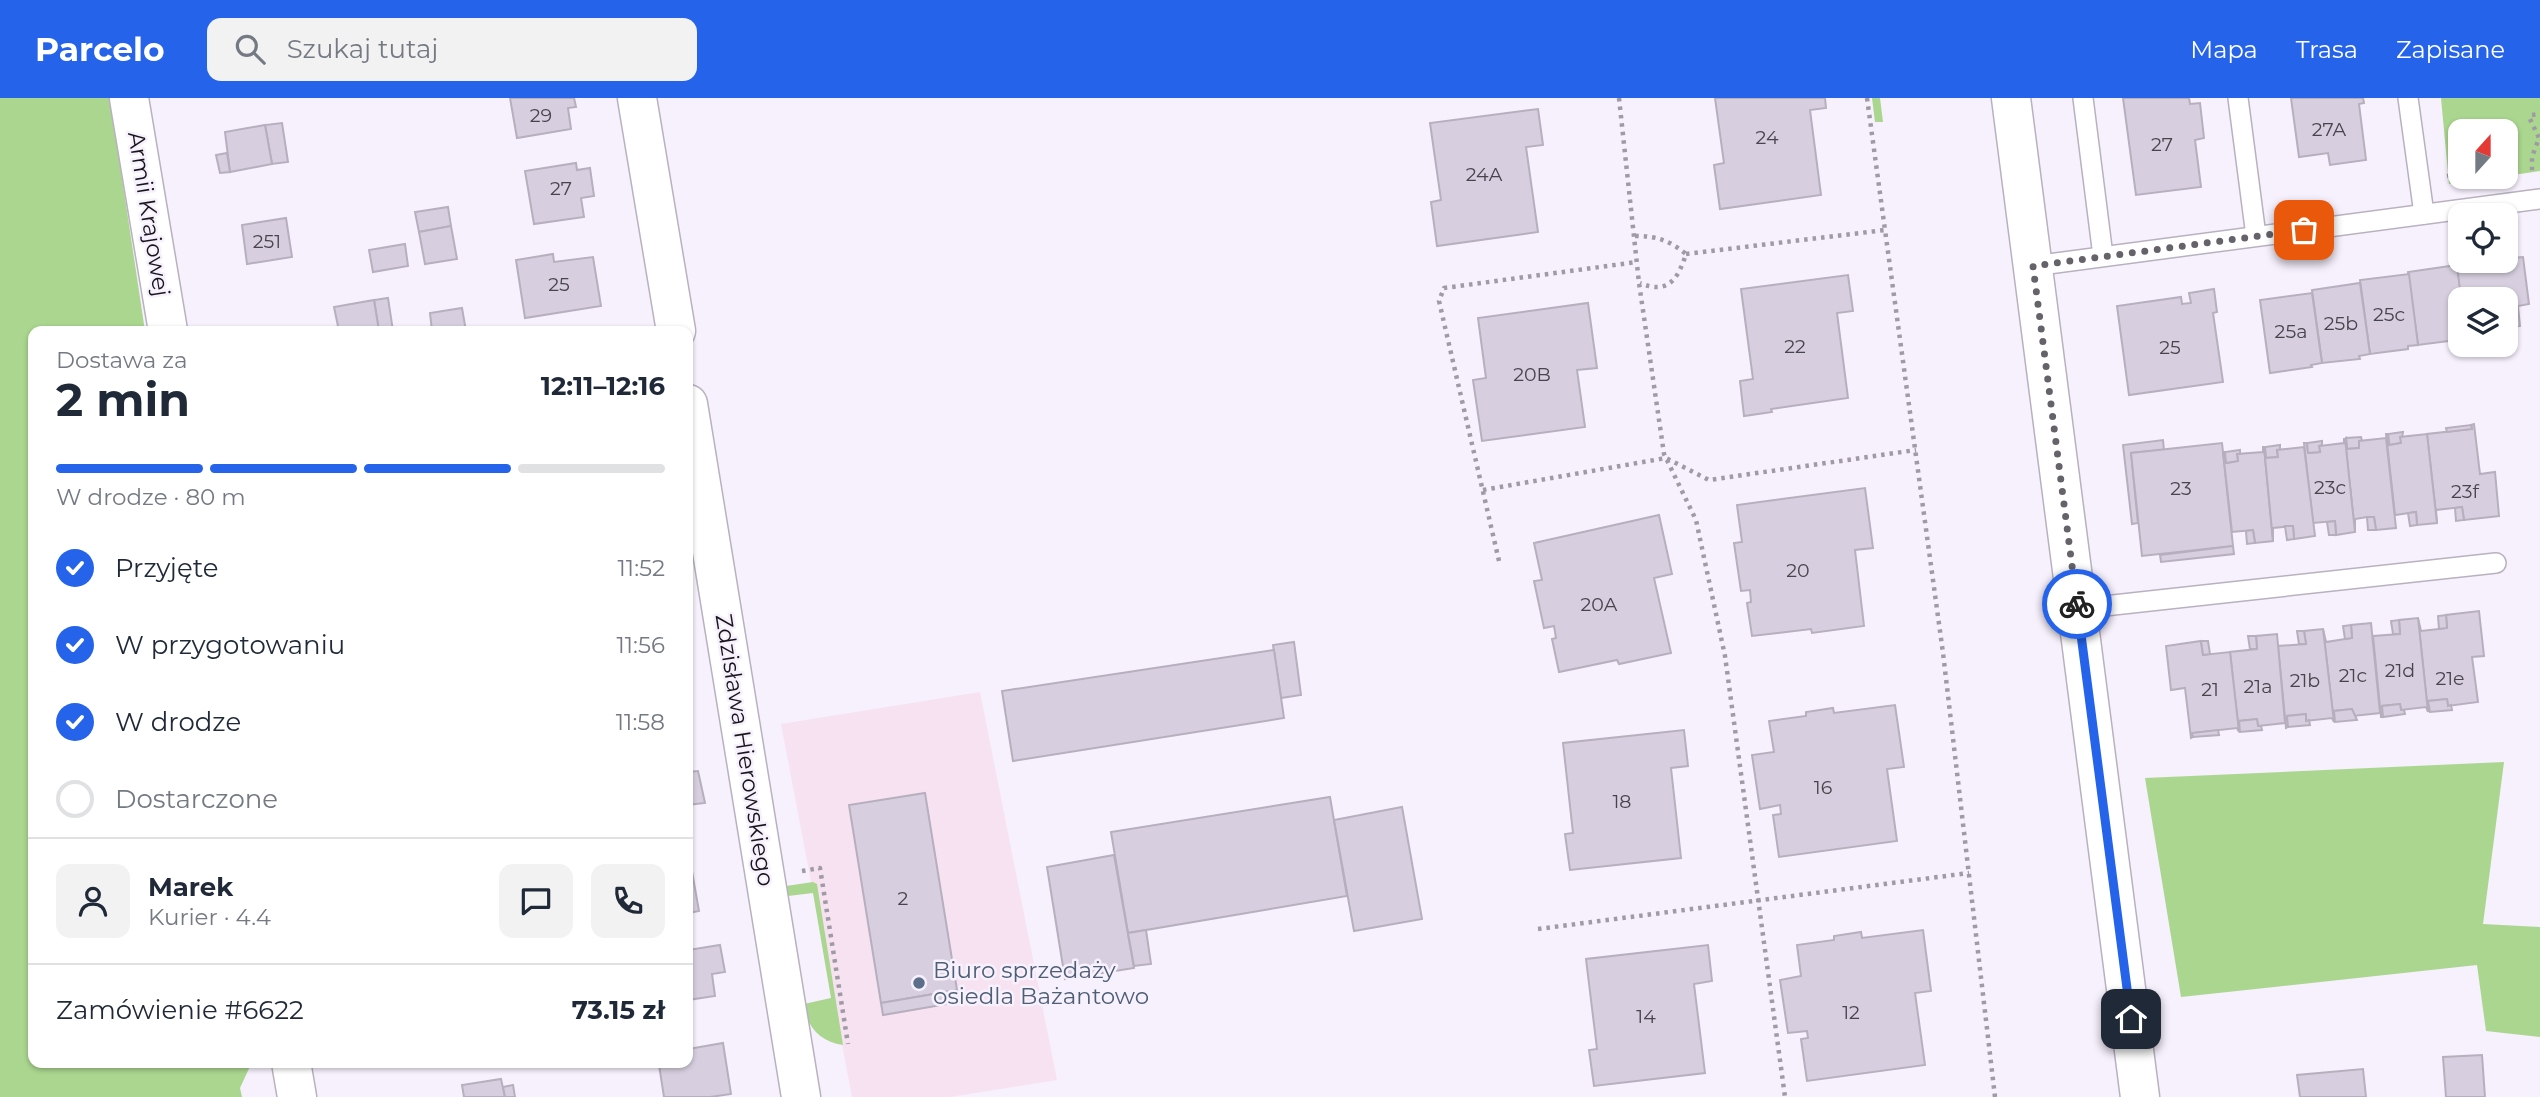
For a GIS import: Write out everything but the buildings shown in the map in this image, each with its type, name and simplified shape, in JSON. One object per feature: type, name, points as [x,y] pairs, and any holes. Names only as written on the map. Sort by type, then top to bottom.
[{"type":"street","name":"Armii Krajowej","points":[[129,98],[167,326]]},
{"type":"street","points":[[638,98],[675,326]]},
{"type":"street","points":[[2011,98],[2140,1097]]},
{"type":"street","name":"Zdzisława Hierowskiego","points":[[693,435],[802,1097]]},
{"type":"street","points":[[291,1068],[297,1097]]},
{"type":"lane","points":[[2083,98],[2103,256]]},
{"type":"lane","points":[[2238,98],[2256,236]]},
{"type":"lane","points":[[2408,98],[2424,214]]},
{"type":"lane","points":[[2033,266],[2540,199]]},
{"type":"lane","points":[[2077,609],[2496,563]]},
{"type":"path","points":[[1619,98],[1639,282],[1666,458],[1696,520],[1725,656],[1785,1097]]},
{"type":"path","points":[[1867,98],[1943,653],[1995,1097]]},
{"type":"path","points":[[2532,115],[2540,114]]},
{"type":"path","points":[[1635,236],[1656,236],[1676,245],[1686,254],[1885,230]]},
{"type":"path","points":[[1639,282],[1653,289],[1666,287],[1681,271],[1686,254]]},
{"type":"path","points":[[1499,561],[1440,301],[1444,288],[1637,262]]},
{"type":"path","points":[[1483,490],[1666,458],[1709,481],[1916,450]]},
{"type":"path","points":[[765,877],[820,868],[848,1044]]},
{"type":"path","points":[[1538,929],[1969,873]]},
{"type":"shaded area","points":[[980,692],[1057,1080],[950,1097],[852,1097],[781,724]]},
{"type":"green space","points":[[0,98],[110,98],[144,326],[28,326],[28,1068],[249,1068],[240,1088],[242,1097],[0,1097]]},
{"type":"green space","points":[[1872,98],[1880,98],[1883,122],[1875,122]]},
{"type":"green space","points":[[2441,98],[2540,98],[2540,171],[2518,174],[2518,119],[2448,119],[2448,173]]},
{"type":"green space","points":[[2504,762],[2483,924],[2540,927],[2540,1037],[2486,1031],[2477,965],[2181,997],[2145,778]]},
{"type":"green space","points":[[813,882],[817,884],[843,1045],[828,1041],[816,1032],[805,1012],[804,1004],[831,998],[813,893],[788,896],[786,886]]},
{"type":"way so far","points":[[2077,604],[2033,266],[2304,230]]},
{"type":"place","name":"Biuro sprzedaży osiedla Bażantowo","points":[[919,983]]},
{"type":"route","points":[[2077,604],[2131,1019]]}]
